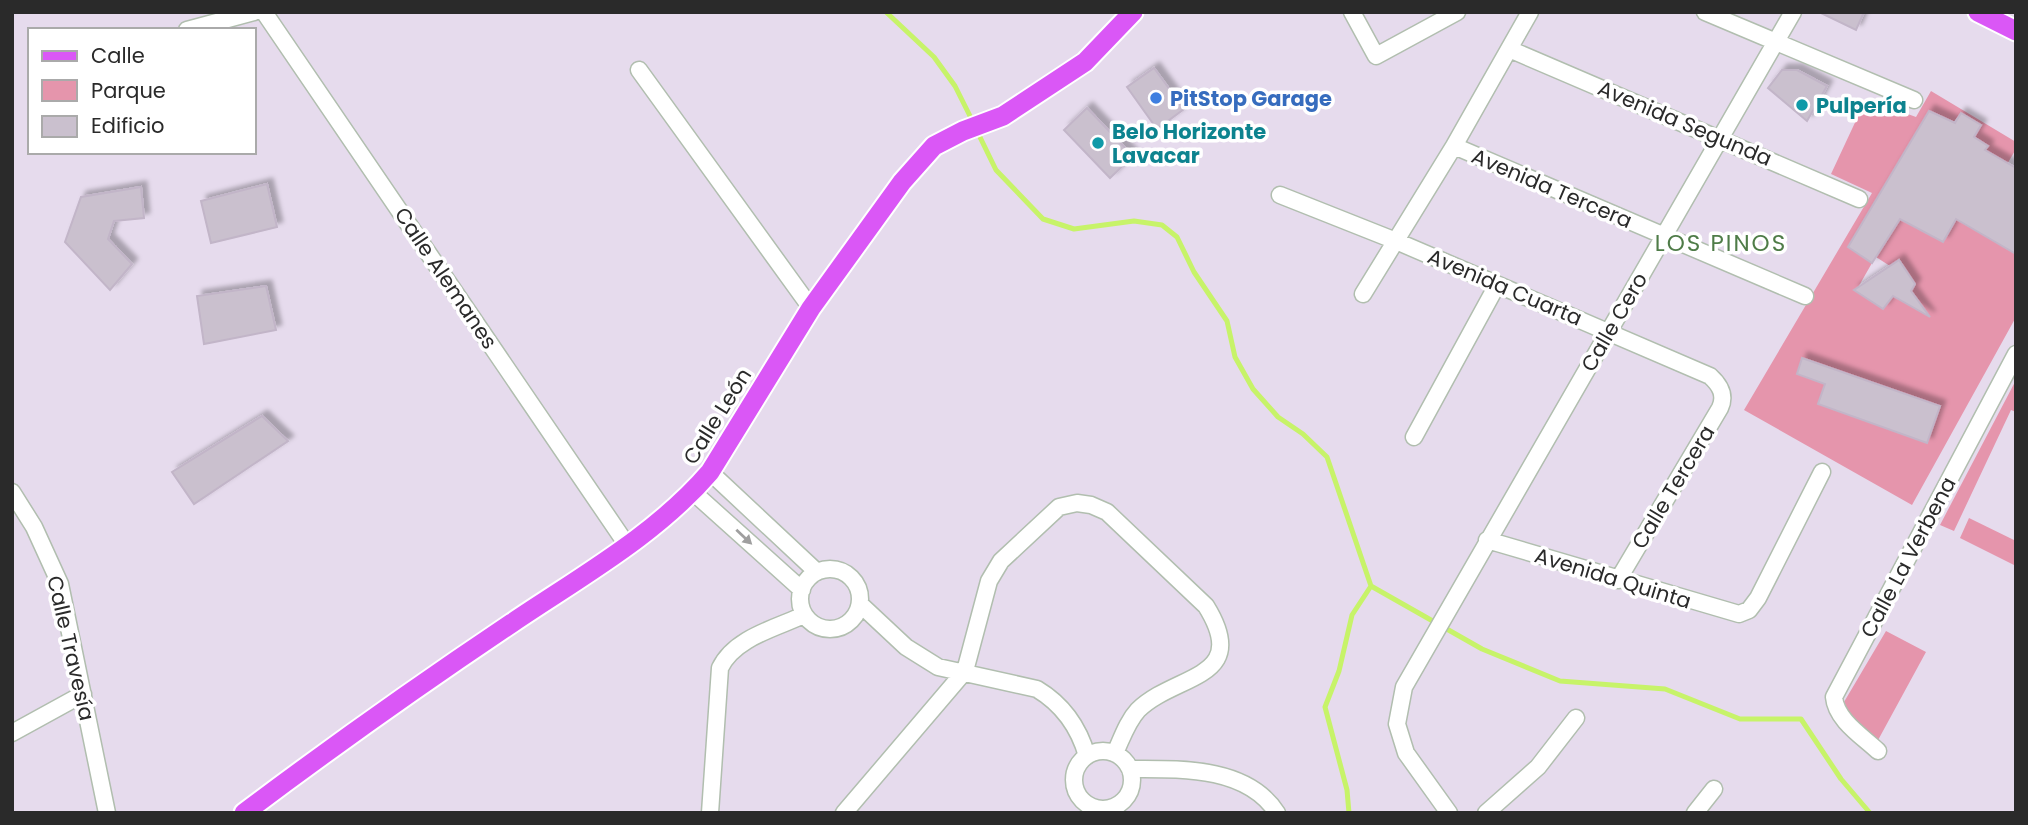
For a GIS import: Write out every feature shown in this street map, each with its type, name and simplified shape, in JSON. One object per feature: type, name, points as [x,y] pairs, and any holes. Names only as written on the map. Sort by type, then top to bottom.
[{"type":"main road","name":"Calle León","points":[[244,813],[390,705],[627,545],[693,492],[710,472],[811,308],[902,182],[934,146],[963,131],[1003,116],[1085,62],[1133,12]]},
{"type":"main road","points":[[1978,12],[2016,31]]},
{"type":"street","points":[[194,28],[254,12]]},
{"type":"street","name":"Calle Alemanes","points":[[264,12],[627,545]]},
{"type":"street","points":[[1352,12],[1376,56],[1430,19],[1457,12]]},
{"type":"street","points":[[1363,294],[1454,146],[1530,12]]},
{"type":"street","points":[[1705,12],[1914,100]]},
{"type":"street","name":"Calle Cero","points":[[1449,813],[1406,753],[1397,724],[1404,687],[1793,12]]},
{"type":"street","name":"Avenida Segunda","points":[[1509,49],[1859,199]]},
{"type":"street","points":[[639,70],[811,308]]},
{"type":"street","name":"Avenida Tercera","points":[[1454,146],[1805,296]]},
{"type":"street","name":"Avenida Cuarta","points":[[1280,195],[1396,241],[1710,376],[1722,392]]},
{"type":"street","points":[[1414,437],[1497,285]]},
{"type":"street","name":"Calle La Verbena","points":[[1878,751],[1840,715],[1835,708],[1834,697],[2016,354]]},
{"type":"street","name":"Calle Tercera","points":[[1618,580],[1720,408],[1722,392]]},
{"type":"street","points":[[710,472],[817,572]]},
{"type":"street","name":"Avenida Quinta","points":[[1488,540],[1739,614],[1749,610],[1758,598],[1822,472]]},
{"type":"street","name":"Calle Travesía","points":[[12,492],[34,527],[60,584],[107,813]]},
{"type":"street","points":[[693,492],[802,590],[804,615],[820,628],[840,628],[856,615],[860,604],[858,587],[845,573],[836,569],[817,572],[802,590]]},
{"type":"street","points":[[844,813],[965,671],[989,581],[1001,561],[1059,507],[1077,503],[1091,505],[1107,512],[1206,606],[1217,624],[1221,642],[1219,657],[1209,670],[1157,696],[1139,710],[1126,727],[1115,753]]},
{"type":"street","points":[[860,604],[921,658],[938,667],[1037,689],[1051,698],[1082,738],[1087,756]]},
{"type":"street","points":[[710,813],[720,668],[739,645],[804,615]]},
{"type":"street","points":[[12,733],[83,694]]},
{"type":"street","points":[[1486,813],[1538,767],[1576,718]]},
{"type":"street","points":[[1106,751],[1115,753],[1130,769],[1131,787],[1122,802],[1105,809],[1085,809],[1076,790],[1075,771],[1087,756],[1106,751]]},
{"type":"street","points":[[1130,769],[1186,769],[1233,779],[1260,792],[1277,813]]},
{"type":"street","points":[[1695,813],[1714,789]]},
{"type":"green space","points":[[1931,91],[2016,142],[2016,149],[1970,227],[2016,247],[2016,317],[1912,505],[1744,410],[1872,193],[1831,174],[1866,99],[1916,117]],"holes":[[[1961,113],[1981,125],[1974,137],[1987,146],[1985,150],[1991,163],[1943,241],[1900,219],[1876,257],[1890,266],[1899,261],[1911,291],[1919,302],[1915,308],[1893,296],[1883,309],[1856,291],[1872,263],[1849,247]],[[1802,359],[1940,406],[1927,442],[1874,424],[1881,403],[1797,374]]]},
{"type":"green space","points":[[2016,380],[2016,412],[2011,410],[1954,531],[1940,525]]},
{"type":"green space","points":[[1969,518],[2016,541],[2016,566],[1960,538]]},
{"type":"green space","points":[[1886,631],[1926,652],[1877,742],[1851,718],[1844,702]]},
{"type":"building","points":[[1819,12],[1864,12],[1856,30]]},
{"type":"building","name":"PitStop Garage","points":[[1154,68],[1184,109],[1157,129],[1127,87]]},
{"type":"building","name":"Pulpería","points":[[1782,70],[1797,70],[1827,86],[1807,121],[1768,88]]},
{"type":"building","name":"Belo Horizonte Lavacar","points":[[1087,108],[1133,156],[1110,178],[1064,130]]},
{"type":"building","points":[[1929,111],[1955,123],[1961,113],[1981,125],[1974,137],[1988,146],[1985,150],[2016,168],[2016,254],[1956,219],[1943,242],[1900,219],[1872,263],[1848,247]]},
{"type":"building","points":[[267,184],[277,227],[211,243],[201,201]]},
{"type":"building","points":[[141,187],[144,218],[114,221],[108,239],[132,264],[110,290],[65,242],[81,197]]},
{"type":"building","points":[[1899,260],[1915,284],[1911,291],[1930,317],[1893,296],[1883,309],[1854,290]]},
{"type":"building","points":[[266,286],[276,330],[204,344],[197,296]]},
{"type":"building","points":[[1802,358],[1940,406],[1927,443],[1818,404],[1825,384],[1797,374]]},
{"type":"building","points":[[262,416],[288,441],[194,504],[172,472]]},
{"type":"waterway","points":[[886,12],[934,57],[955,86],[973,122]]},
{"type":"waterway","points":[[977,131],[996,170],[1043,219],[1074,229],[1134,221],[1162,225],[1177,237],[1194,272],[1227,321],[1235,357],[1253,389],[1278,417],[1303,434],[1327,457],[1371,586],[1352,615],[1339,671],[1325,707],[1347,790],[1349,813]]},
{"type":"waterway","points":[[1371,586],[1482,649],[1560,681],[1665,689],[1740,719],[1801,719],[1841,779],[1870,813]]},
{"type":"place","name":"PitStop Garage","points":[[1156,98]]},
{"type":"place","name":"Pulpería","points":[[1802,105]]},
{"type":"place","name":"Belo Horizonte Lavacar","points":[[1098,143]]},
{"type":"district","name":"LOS PINOS","points":[[1721,243]]}]
